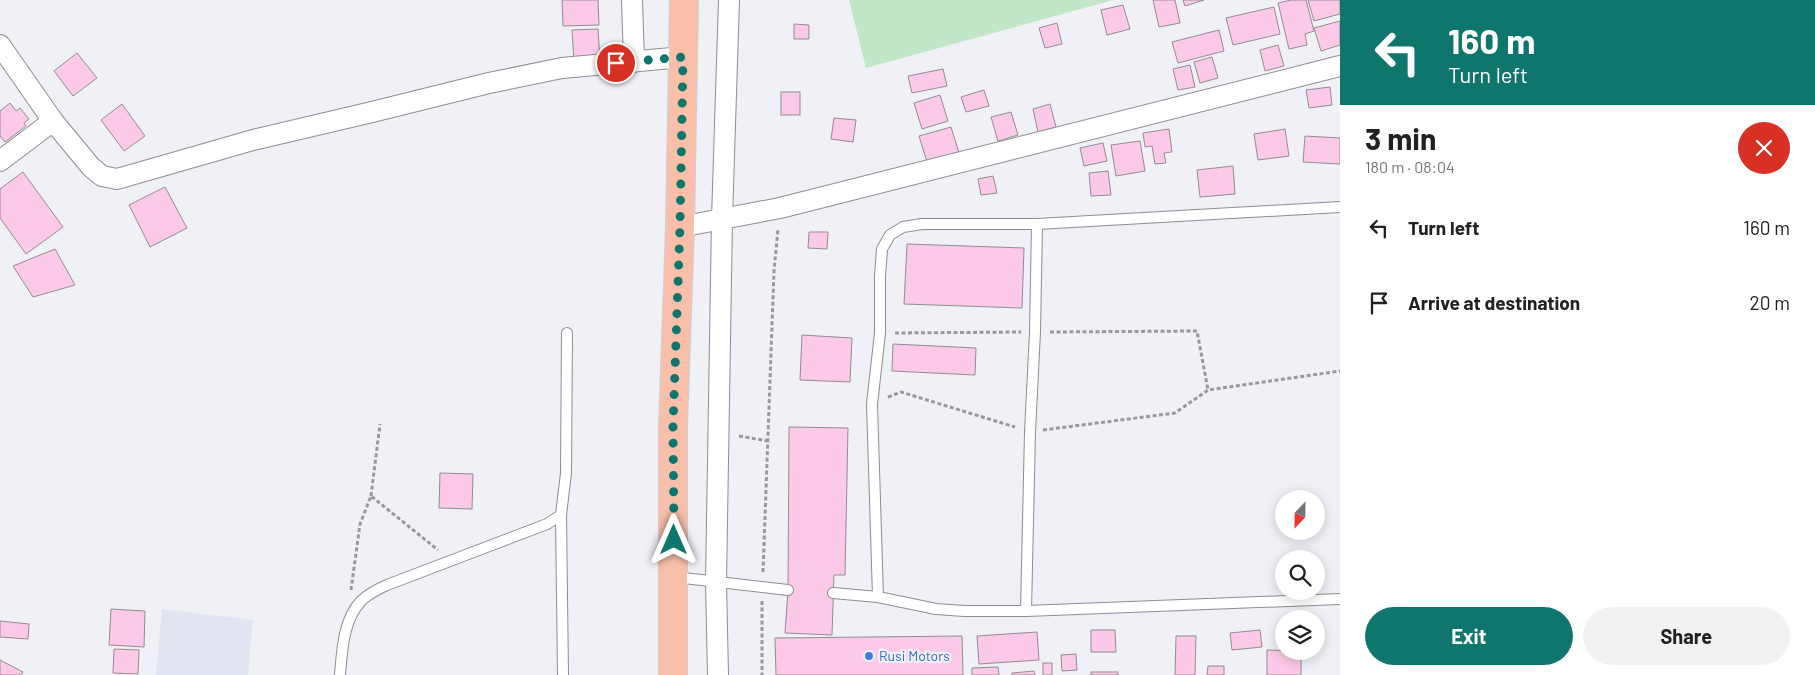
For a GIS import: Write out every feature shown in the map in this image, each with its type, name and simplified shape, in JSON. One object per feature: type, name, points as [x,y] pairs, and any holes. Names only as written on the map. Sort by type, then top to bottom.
[{"type":"main road","points":[[673,675],[673,426],[680,227],[684,0]]},
{"type":"street","points":[[632,0],[634,62]]},
{"type":"street","points":[[718,675],[716,582],[722,219],[729,0]]},
{"type":"street","points":[[0,45],[53,120],[97,173],[117,179],[253,140],[489,83],[562,68],[683,57]]},
{"type":"street","points":[[680,227],[780,208],[1340,66]]},
{"type":"street","points":[[0,162],[53,120]]},
{"type":"lane","points":[[878,597],[872,404],[880,333],[882,249],[890,235],[903,227],[922,224],[1037,224],[1340,207]]},
{"type":"lane","points":[[1026,611],[1030,432],[1036,332],[1037,224]]},
{"type":"lane","points":[[563,675],[561,515],[566,473],[567,333]]},
{"type":"lane","points":[[340,675],[345,633],[360,602],[387,585],[547,524],[561,515]]},
{"type":"lane","points":[[674,577],[788,590]]},
{"type":"lane","points":[[833,593],[878,597],[936,610],[964,611],[1026,611],[1340,599]]},
{"type":"path","points":[[762,675],[762,586],[774,271],[780,208]]},
{"type":"path","points":[[880,333],[1197,331],[1208,390]]},
{"type":"path","points":[[872,404],[901,392],[1030,432],[1175,413],[1208,390],[1340,371]]},
{"type":"path","points":[[350,593],[360,524],[370,496],[380,424]]},
{"type":"path","points":[[370,496],[451,561]]},
{"type":"shaded area","points":[[162,609],[253,620],[248,675],[156,675]]},
{"type":"green space","points":[[849,0],[1113,0],[866,68]]},
{"type":"building","points":[[562,0],[598,0],[599,25],[563,26]]},
{"type":"building","points":[[1153,0],[1175,0],[1180,23],[1159,27]]},
{"type":"building","points":[[1183,0],[1204,0],[1185,6]]},
{"type":"building","points":[[1291,0],[1306,0],[1314,31],[1305,34],[1307,45],[1289,49],[1278,3]]},
{"type":"building","points":[[1308,0],[1340,0],[1340,14],[1314,21]]},
{"type":"building","points":[[1123,5],[1130,29],[1107,35],[1101,10]]},
{"type":"building","points":[[1274,7],[1280,34],[1233,45],[1226,18]]},
{"type":"building","points":[[1340,21],[1340,45],[1321,51],[1314,28]]},
{"type":"building","points":[[1057,23],[1062,44],[1045,48],[1039,28]]},
{"type":"building","points":[[794,24],[809,25],[809,39],[794,39]]},
{"type":"building","points":[[598,29],[600,60],[574,61],[572,30]]},
{"type":"building","points":[[1219,30],[1224,51],[1178,63],[1172,42]]},
{"type":"building","points":[[1278,45],[1284,66],[1265,71],[1260,50]]},
{"type":"building","points":[[77,53],[97,78],[73,96],[54,71]]},
{"type":"building","points":[[1212,57],[1218,78],[1200,83],[1194,62]]},
{"type":"building","points":[[1190,65],[1195,87],[1178,90],[1173,69]]},
{"type":"building","points":[[943,69],[947,86],[912,93],[908,76]]},
{"type":"building","points":[[1330,87],[1332,105],[1309,108],[1306,90]]},
{"type":"building","points":[[984,90],[989,106],[966,112],[961,97]]},
{"type":"building","points":[[781,92],[800,92],[800,115],[781,115]]},
{"type":"building","points":[[940,95],[948,121],[922,129],[914,103]]},
{"type":"building","points":[[10,103],[16,111],[20,108],[29,119],[24,123],[26,126],[5,142],[0,136],[0,111]]},
{"type":"building","points":[[122,104],[145,136],[124,151],[101,120]]},
{"type":"building","points":[[1050,104],[1056,127],[1038,132],[1033,109]]},
{"type":"building","points":[[1011,112],[1018,135],[998,141],[991,117]]},
{"type":"building","points":[[834,118],[856,120],[853,142],[831,139]]},
{"type":"building","points":[[951,127],[960,156],[928,165],[919,136]]},
{"type":"building","points":[[1169,129],[1172,152],[1164,153],[1166,163],[1155,164],[1152,146],[1145,147],[1143,133]]},
{"type":"building","points":[[1285,129],[1289,156],[1258,160],[1254,134]]},
{"type":"building","points":[[1305,136],[1340,138],[1340,164],[1303,162]]},
{"type":"building","points":[[1140,141],[1145,171],[1116,176],[1111,145]]},
{"type":"building","points":[[1103,143],[1107,161],[1084,166],[1080,148]]},
{"type":"building","points":[[1233,166],[1235,194],[1200,197],[1197,170]]},
{"type":"building","points":[[1108,171],[1111,195],[1091,196],[1089,173]]},
{"type":"building","points":[[23,172],[63,227],[26,254],[0,218],[0,189]]},
{"type":"building","points":[[993,176],[997,193],[981,195],[978,179]]},
{"type":"building","points":[[165,187],[187,228],[150,247],[129,205]]},
{"type":"building","points":[[809,232],[828,232],[827,249],[808,248]]},
{"type":"building","points":[[907,244],[1024,248],[1022,308],[904,304]]},
{"type":"building","points":[[55,249],[75,285],[33,297],[13,266]]},
{"type":"building","points":[[802,335],[852,338],[850,382],[800,380]]},
{"type":"building","points":[[893,344],[976,348],[975,375],[892,371]]},
{"type":"building","points":[[789,427],[848,428],[845,575],[834,575],[832,635],[785,633],[788,590]]},
{"type":"building","points":[[440,473],[473,474],[472,509],[439,508]]},
{"type":"building","points":[[111,609],[145,611],[144,647],[109,645]]},
{"type":"building","points":[[0,621],[29,624],[28,639],[0,637]]},
{"type":"building","points":[[1091,630],[1115,630],[1116,652],[1091,652]]},
{"type":"building","points":[[1260,630],[1262,647],[1232,650],[1230,633]]},
{"type":"building","points":[[1037,632],[1039,660],[979,664],[977,636]]},
{"type":"building","name":"Rusi Motors","points":[[962,636],[963,675],[776,675],[775,638]]},
{"type":"building","points":[[1176,636],[1196,636],[1195,675],[1175,675]]},
{"type":"building","points":[[114,649],[139,650],[138,674],[113,673]]},
{"type":"building","points":[[1267,650],[1275,650],[1275,660],[1301,660],[1301,675],[1267,675]]},
{"type":"building","points":[[1076,654],[1077,670],[1062,671],[1061,655]]},
{"type":"building","points":[[0,660],[23,672],[21,675],[0,675]]},
{"type":"building","points":[[1043,663],[1052,663],[1052,675],[1043,675]]},
{"type":"building","points":[[1208,666],[1224,666],[1224,675],[1207,675]]},
{"type":"building","points":[[998,667],[999,675],[972,675],[972,668]]},
{"type":"building","points":[[1034,671],[1035,675],[1012,675],[1012,673]]},
{"type":"building","points":[[1091,672],[1118,672],[1118,675],[1091,675]]},
{"type":"place","name":"Rusi Motors","points":[[869,656]]},
{"type":"route","points":[[616,63],[683,57],[680,227],[673,426],[674,540]]}]
